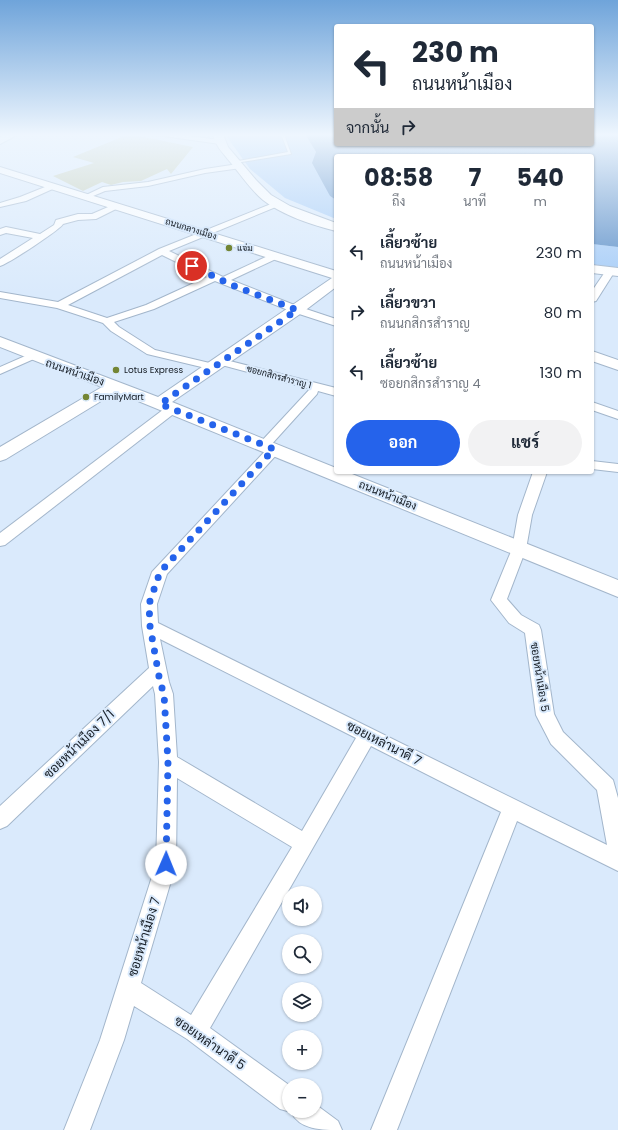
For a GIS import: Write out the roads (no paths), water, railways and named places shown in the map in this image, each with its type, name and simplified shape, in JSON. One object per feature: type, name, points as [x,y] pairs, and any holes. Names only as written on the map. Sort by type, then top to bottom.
[{"type":"street","points":[[0,205],[23,199],[53,187]]},
{"type":"street","name":"ถนนกลางเมือง","points":[[53,187],[334,274]]},
{"type":"street","points":[[86,197],[103,189],[123,187]]},
{"type":"street","points":[[256,187],[273,202],[334,226]]},
{"type":"street","points":[[59,305],[162,251],[279,204]]},
{"type":"street","points":[[0,263],[58,226],[59,222],[78,217],[92,217],[115,206]]},
{"type":"street","points":[[2,229],[42,237]]},
{"type":"street","points":[[162,251],[219,279],[334,322]]},
{"type":"street","points":[[0,295],[59,305],[108,321],[150,307],[275,256]]},
{"type":"street","points":[[594,269],[614,271]]},
{"type":"street","points":[[594,296],[614,271]]},
{"type":"street","points":[[0,541],[218,364],[334,282]]},
{"type":"street","name":"ซอยกสิกรสำราญ 1","points":[[108,321],[115,329],[151,352],[218,364],[334,392]]},
{"type":"street","name":"ถนนหน้าเมือง","points":[[0,342],[32,356],[115,386],[334,473]]},
{"type":"street","points":[[0,371],[32,356]]},
{"type":"street","points":[[594,357],[618,365]]},
{"type":"street","points":[[0,455],[115,386]]},
{"type":"street","name":"ซอยหน้าเมือง 7","points":[[77,1130],[112,1040],[166,864],[168,762],[164,694],[160,682],[150,626],[149,604],[160,572],[269,447],[314,392]]},
{"type":"street","points":[[594,407],[618,415]]},
{"type":"street","points":[[594,465],[618,468]]},
{"type":"street","name":"ถนนหน้าเมือง","points":[[336,474],[618,589]]},
{"type":"street","points":[[519,548],[526,515],[539,474]]},
{"type":"street","name":"ซอยหน้าเมือง 5","points":[[519,548],[499,600],[514,619],[533,630],[545,715],[557,738],[606,786],[618,847]]},
{"type":"street","name":"ซอยเหล่านาดี 7","points":[[150,626],[618,861]]},
{"type":"street","name":"ซอยหน้าเมือง 7/1","points":[[0,819],[158,670]]},
{"type":"street","points":[[195,1031],[368,735]]},
{"type":"street","points":[[168,762],[305,844]]},
{"type":"street","points":[[384,1130],[512,808]]},
{"type":"street","name":"ซอยเหล่านาดี 5","points":[[128,988],[195,1031],[282,1095]]},
{"type":"street","points":[[313,1118],[329,1130]]},
{"type":"place","name":"แจ่ม","points":[[229,248]]},
{"type":"place","name":"Lotus Express","points":[[116,370]]},
{"type":"place","name":"FamilyMart","points":[[86,397]]}]
